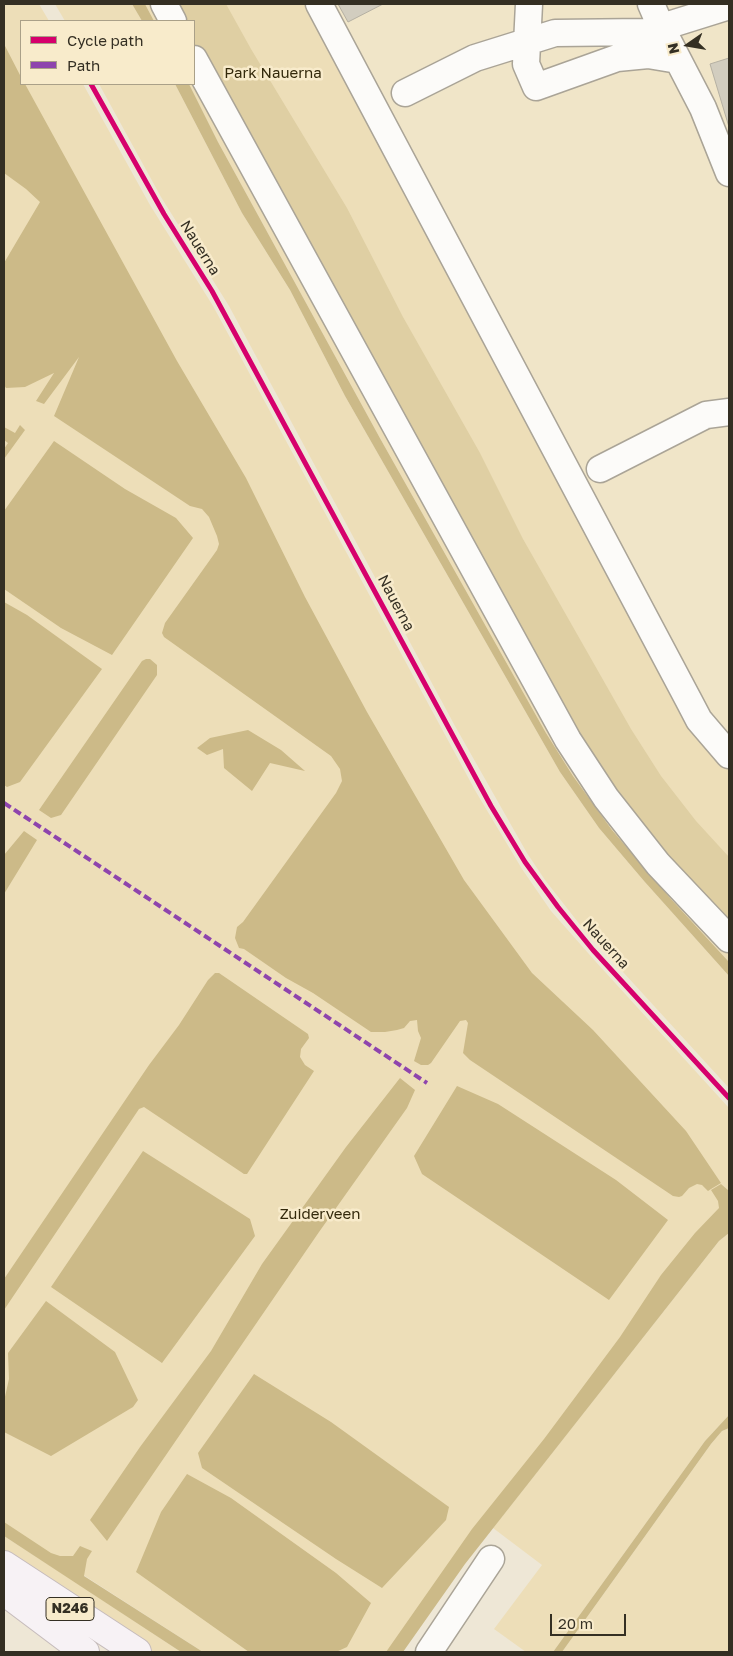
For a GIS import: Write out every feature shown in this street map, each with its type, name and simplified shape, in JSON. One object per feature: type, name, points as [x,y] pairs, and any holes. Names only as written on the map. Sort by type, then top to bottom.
[{"type":"main road","name":"N246","points":[[4,1565],[137,1652]]},
{"type":"main road","name":"N246","points":[[4,1591],[85,1652]]},
{"type":"lane","points":[[164,4],[172,20]]},
{"type":"lane","points":[[319,4],[699,720],[729,755]]},
{"type":"lane","points":[[529,4],[526,64],[536,87],[617,58],[648,55],[678,60]]},
{"type":"lane","points":[[651,4],[661,28],[703,108],[729,173]]},
{"type":"lane","points":[[405,93],[475,58],[555,33],[646,32],[729,6]]},
{"type":"lane","points":[[195,60],[568,740],[606,798],[658,864],[729,939]]},
{"type":"lane","points":[[600,469],[706,415],[729,412]]},
{"type":"lane","points":[[429,1652],[491,1559]]},
{"type":"shaded area","points":[[132,4],[145,4],[153,20],[141,20]]},
{"type":"shaded area","points":[[172,4],[226,4],[347,208],[403,317],[480,453],[523,539],[631,729],[661,776],[696,821],[729,857],[729,930],[610,796],[195,45],[195,20],[181,20]]},
{"type":"shaded area","points":[[314,4],[729,4],[729,765]]},
{"type":"shaded area","points":[[4,44],[20,75],[20,85],[26,85],[177,361],[246,478],[305,597],[367,712],[464,880],[532,973],[593,1030],[686,1131],[721,1183],[708,1191],[702,1185],[697,1184],[689,1188],[682,1196],[673,1196],[470,1060],[463,1053],[468,1023],[466,1020],[460,1021],[431,1063],[421,1065],[414,1061],[421,1038],[417,1020],[410,1021],[404,1028],[397,1030],[371,1032],[244,949],[239,948],[235,938],[237,927],[243,922],[336,793],[342,781],[340,769],[331,756],[164,637],[162,633],[165,623],[217,550],[219,544],[217,536],[209,517],[202,509],[190,506],[54,416],[79,357],[44,404],[36,401],[54,373],[25,387],[6,388],[4,385],[4,263],[40,202],[4,173]]},
{"type":"shaded area","points":[[176,85],[190,85],[218,142],[381,440],[546,733],[573,776],[612,830],[671,899],[729,962],[729,976],[599,828],[560,772],[345,396],[290,290],[242,213]]},
{"type":"shaded area","points":[[20,425],[25,430],[4,459],[4,449],[8,443],[4,440],[4,427],[15,433]]},
{"type":"shaded area","points":[[54,441],[125,489],[176,518],[193,538],[112,655],[61,628],[4,589],[4,511]]},
{"type":"shaded area","points":[[4,602],[27,615],[102,669],[20,782],[7,787],[4,785]]},
{"type":"shaded area","points":[[150,659],[157,665],[157,675],[61,815],[51,818],[39,810],[142,661]]},
{"type":"shaded area","points":[[248,730],[281,750],[305,771],[270,763],[252,791],[224,768],[223,749],[207,755],[197,748],[210,738]]},
{"type":"shaded area","points":[[24,831],[37,840],[4,894],[4,855]]},
{"type":"shaded area","points":[[215,973],[219,973],[308,1034],[309,1038],[301,1049],[300,1057],[305,1065],[314,1071],[247,1174],[244,1174],[144,1107],[139,1109],[4,1310],[4,1279],[149,1065],[179,1025],[208,980]]},
{"type":"shaded area","points":[[400,1078],[415,1090],[407,1108],[319,1232],[107,1541],[90,1520],[140,1447],[211,1351],[262,1264],[346,1147]]},
{"type":"shaded area","points":[[457,1086],[498,1104],[616,1180],[668,1220],[609,1300],[422,1174],[414,1156]]},
{"type":"shaded area","points":[[143,1151],[250,1219],[255,1236],[162,1363],[51,1287]]},
{"type":"shaded area","points":[[721,1184],[729,1191],[729,1233],[719,1241],[465,1564],[403,1652],[386,1652],[472,1529],[544,1439],[620,1337],[661,1275],[695,1233],[719,1208],[718,1201],[711,1190]]},
{"type":"shaded area","points":[[46,1301],[115,1352],[138,1400],[133,1407],[51,1456],[4,1432],[4,1401],[9,1379],[8,1353]]},
{"type":"shaded area","points":[[254,1374],[331,1422],[449,1507],[446,1520],[382,1588],[202,1468],[198,1453]]},
{"type":"shaded area","points":[[729,1415],[729,1428],[722,1431],[711,1444],[562,1652],[553,1652],[705,1441]]},
{"type":"shaded area","points":[[187,1474],[231,1498],[336,1573],[371,1603],[347,1647],[336,1652],[249,1652],[136,1572],[161,1512]]},
{"type":"shaded area","points":[[4,1522],[51,1553],[60,1556],[73,1556],[80,1546],[92,1551],[87,1559],[84,1576],[203,1652],[181,1652],[4,1536]]},
{"type":"green space","name":"Zuiderveen","points":[[4,4],[39,4],[48,20],[20,20],[20,85],[84,85],[150,205],[213,306],[476,792],[522,869],[551,911],[729,1108],[729,1197],[387,1652],[203,1652],[4,1524]]},
{"type":"green space","points":[[55,4],[132,4],[141,20],[64,20]]},
{"type":"green space","name":"Park Nauerna","points":[[145,4],[314,4],[729,765],[729,962],[671,899],[612,830],[573,776],[546,733],[381,440],[218,142],[190,85],[195,85],[195,20],[153,20]]},
{"type":"green space","points":[[100,85],[176,85],[242,213],[290,290],[345,396],[560,772],[599,828],[729,976],[729,1088],[581,926],[545,880],[527,853],[455,726],[229,306],[161,197]]},
{"type":"green space","points":[[729,1233],[729,1415],[705,1441],[553,1652],[526,1652],[494,1629],[542,1565],[493,1528],[719,1241]]},
{"type":"green space","points":[[729,1428],[729,1652],[562,1652],[711,1444],[722,1431]]},
{"type":"green space","points":[[4,1536],[181,1652],[147,1652],[4,1558]]},
{"type":"building","points":[[338,4],[383,4],[348,22]]},
{"type":"building","points":[[729,58],[729,127],[710,64]]},
{"type":"marked path","points":[[4,803],[427,1083]]},
{"type":"cycle path","name":"Nauerna","points":[[92,85],[164,214],[212,291],[491,806],[525,862],[593,950],[729,1098]]}]
